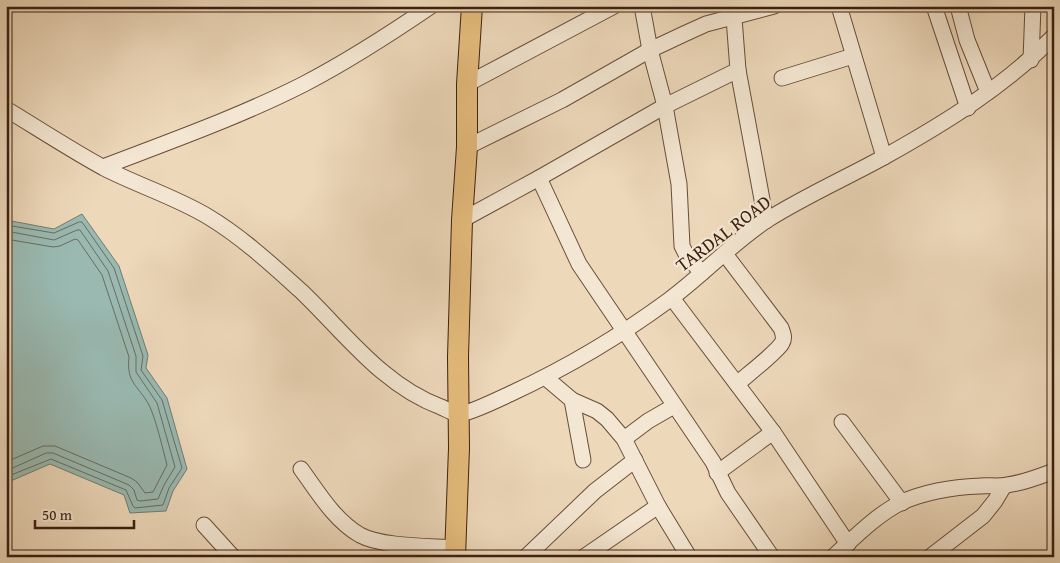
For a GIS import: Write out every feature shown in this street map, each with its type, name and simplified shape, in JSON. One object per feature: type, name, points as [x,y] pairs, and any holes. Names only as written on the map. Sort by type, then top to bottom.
[{"type":"main road","points":[[456,552],[459,414],[458,357],[462,220],[467,148],[467,84],[473,6]]},
{"type":"street","points":[[103,167],[226,120],[304,84],[367,48],[431,6]]},
{"type":"street","points":[[467,84],[614,6]]},
{"type":"street","points":[[642,6],[679,184],[682,246],[687,256],[702,273]]},
{"type":"street","points":[[467,148],[562,100],[650,50],[706,24],[774,6]]},
{"type":"street","points":[[838,6],[884,157]]},
{"type":"street","points":[[934,6],[968,108]]},
{"type":"street","points":[[958,6],[967,40],[988,92]]},
{"type":"street","points":[[1031,60],[1033,6]]},
{"type":"street","points":[[734,18],[738,70],[766,221]]},
{"type":"street","name":"TARDAL ROAD","points":[[459,414],[488,404],[546,378],[602,347],[672,298],[766,221],[884,157],[968,108],[1031,60],[1054,36]]},
{"type":"street","points":[[782,78],[853,56]]},
{"type":"street","points":[[462,220],[664,106],[738,70]]},
{"type":"street","points":[[6,109],[103,167],[205,215],[234,234],[297,288],[360,352],[388,376],[414,394],[435,405],[459,414]]},
{"type":"street","points":[[539,178],[579,264],[623,332],[713,462],[728,493],[772,557]]},
{"type":"street","points":[[725,254],[781,328],[784,336],[782,343],[776,350],[737,384]]},
{"type":"street","points":[[672,298],[773,432],[848,544]]},
{"type":"street","points":[[546,378],[572,400],[597,411],[607,419],[624,439],[658,506],[689,557]]},
{"type":"street","points":[[572,400],[584,460]]},
{"type":"street","points":[[624,439],[648,421],[674,406]]},
{"type":"street","points":[[842,422],[902,502]]},
{"type":"street","points":[[717,473],[773,432]]},
{"type":"street","points":[[526,557],[595,491],[635,460]]},
{"type":"street","points":[[301,469],[330,509],[346,525],[362,536],[383,542],[456,552]]},
{"type":"street","points":[[833,557],[876,519],[902,502],[926,494],[958,488],[1004,486],[1023,482],[1054,471]]},
{"type":"street","points":[[930,557],[983,516],[1004,486]]},
{"type":"street","points":[[584,557],[658,506]]},
{"type":"street","points":[[204,525],[233,557]]},
{"type":"water","points":[[82,214],[119,266],[148,355],[146,368],[167,398],[187,469],[173,491],[166,511],[130,513],[124,495],[50,464],[6,483],[6,220],[54,229]]}]
